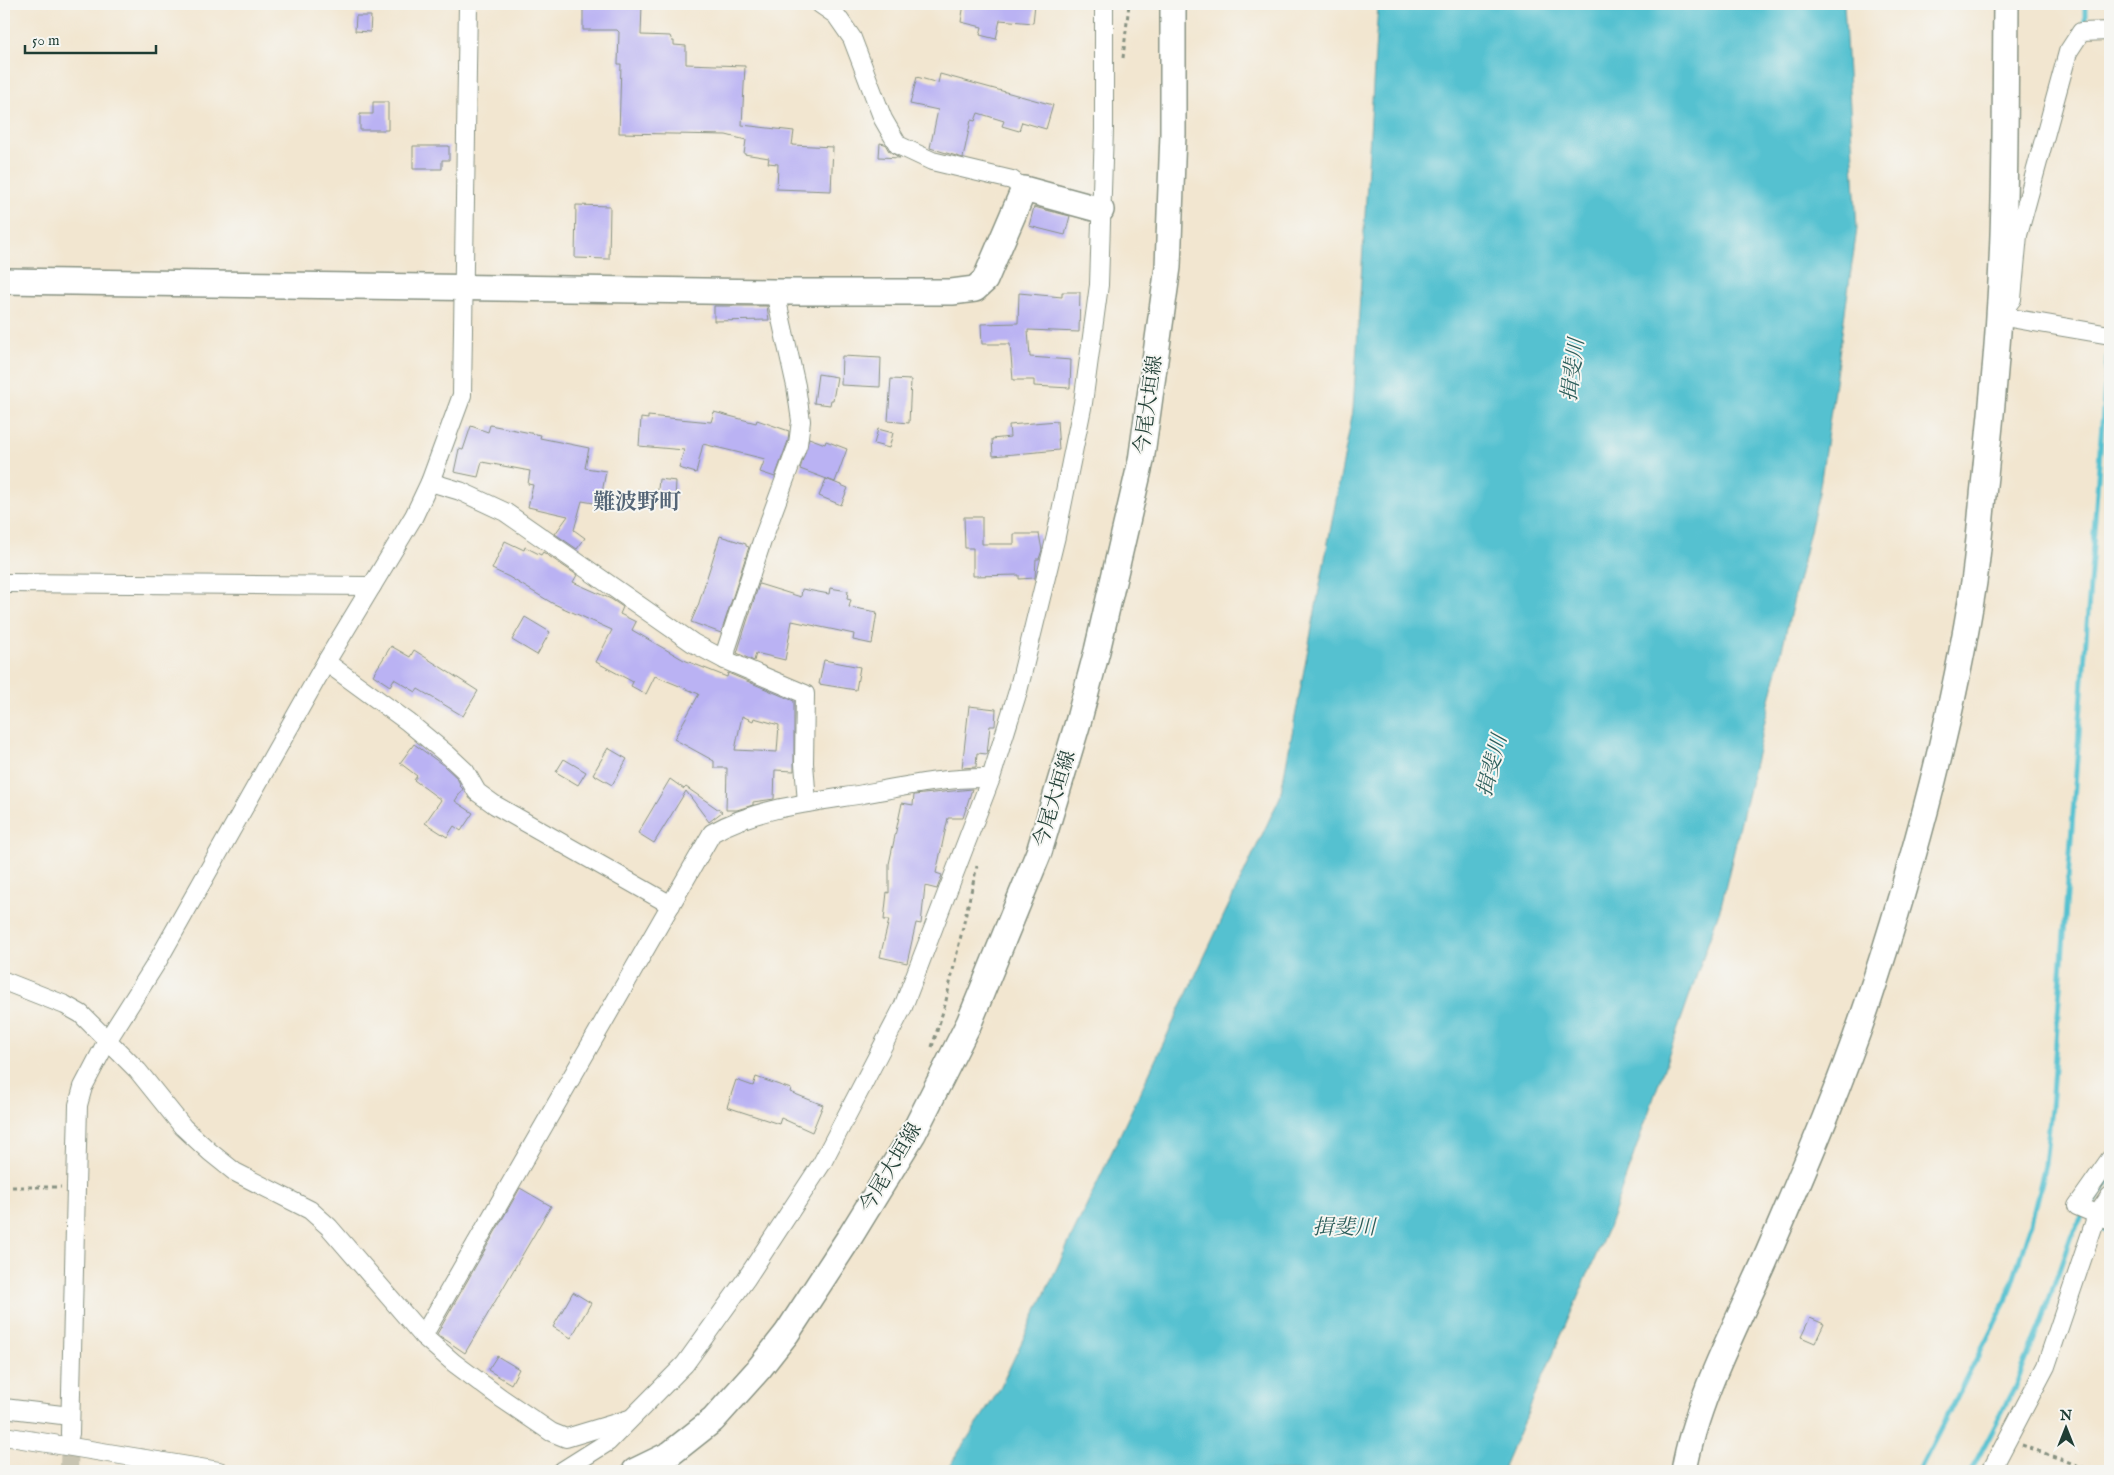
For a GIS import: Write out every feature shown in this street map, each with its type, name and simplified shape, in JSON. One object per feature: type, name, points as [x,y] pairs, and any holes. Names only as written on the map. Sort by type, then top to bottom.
[{"type":"street","points":[[70,1434],[78,1105],[82,1087],[107,1041],[157,962],[326,662],[414,516],[430,482],[462,395],[468,4]]},
{"type":"street","points":[[820,4],[836,15],[852,38],[883,119],[898,145],[932,161],[1012,180],[1024,189],[1100,210]]},
{"type":"street","points":[[562,1471],[608,1442],[685,1364],[746,1279],[822,1163],[903,1007],[991,778],[1018,691],[1056,536],[1083,403],[1099,285],[1104,129],[1104,4]]},
{"type":"street","name":"今尾大垣線","points":[[636,1471],[670,1454],[713,1420],[787,1333],[851,1235],[913,1134],[969,1024],[1039,852],[1095,660],[1141,461],[1168,267],[1173,134],[1173,4]]},
{"type":"street","points":[[1684,1471],[1699,1416],[1717,1368],[1765,1260],[1836,1090],[1874,984],[1914,856],[1948,720],[1974,581],[1999,316],[2004,204],[2006,4]]},
{"type":"street","points":[[1999,316],[2012,299],[2018,235],[2068,52],[2081,32],[2110,30]]},
{"type":"street","points":[[4,281],[775,292],[952,292],[975,289],[985,280],[1024,189]]},
{"type":"street","points":[[726,660],[730,638],[799,436],[801,421],[796,386],[775,292]]},
{"type":"street","points":[[1999,316],[2110,335]]},
{"type":"street","points":[[430,482],[460,492],[505,512],[693,643],[726,660],[805,694],[804,762],[807,803]]},
{"type":"street","points":[[4,583],[372,586]]},
{"type":"street","points":[[326,662],[408,722],[449,756],[465,771],[478,792],[495,805],[671,905]]},
{"type":"street","points":[[423,1336],[712,833],[728,823],[807,803],[959,777],[991,778]]},
{"type":"street","points":[[4,981],[81,1014],[138,1071],[183,1127],[210,1152],[235,1172],[310,1210],[329,1226],[423,1336],[454,1363],[501,1398],[551,1432],[566,1438],[634,1417]]},
{"type":"street","points":[[2104,1217],[2077,1206],[2110,1159]]},
{"type":"street","points":[[1991,1471],[2046,1366],[2104,1217],[2110,1196]]},
{"type":"street","points":[[4,1408],[70,1416]]},
{"type":"street","points":[[4,1436],[219,1471]]},
{"type":"path","points":[[931,1050],[945,1005],[978,860]]},
{"type":"path","points":[[4,1187],[76,1188]]},
{"type":"path","points":[[2008,1439],[2093,1471]]},
{"type":"water","name":"揖斐川","points":[[1378,4],[1844,4],[1857,229],[1819,493],[1721,906],[1608,1228],[1502,1471],[946,1471],[998,1392],[1280,797],[1353,410]]},
{"type":"building","points":[[583,4],[642,4],[641,35],[670,36],[672,41],[674,41],[674,45],[686,46],[686,64],[745,66],[742,125],[794,131],[792,145],[833,147],[831,191],[777,189],[778,164],[768,163],[769,158],[744,154],[746,140],[726,135],[619,133],[621,64],[618,64],[619,32],[617,30],[583,30]]},
{"type":"building","points":[[964,4],[1035,4],[1033,23],[1000,20],[996,39],[980,35],[982,27],[961,22]]},
{"type":"building","points":[[356,16],[371,16],[370,32],[355,31]]},
{"type":"building","points":[[940,74],[1053,105],[1046,129],[1022,122],[1019,131],[1002,126],[1004,121],[978,113],[975,121],[971,120],[963,158],[930,148],[938,110],[910,104],[917,77],[938,83]]},
{"type":"building","points":[[373,102],[388,102],[388,130],[360,130],[360,114],[373,114]]},
{"type":"building","points":[[880,143],[885,144],[889,151],[900,158],[879,157]]},
{"type":"building","points":[[413,146],[449,146],[449,160],[442,160],[442,169],[413,169]]},
{"type":"building","points":[[576,205],[610,206],[609,259],[575,258]]},
{"type":"building","points":[[1034,207],[1070,216],[1065,235],[1029,226]]},
{"type":"building","points":[[1062,292],[1080,292],[1079,332],[1028,330],[1030,357],[1071,360],[1070,388],[1034,386],[1034,380],[1013,380],[1010,344],[982,344],[981,324],[1018,323],[1019,293],[1062,297]]},
{"type":"building","points":[[714,306],[767,306],[769,320],[714,321]]},
{"type":"building","points":[[842,356],[881,358],[880,387],[841,385]]},
{"type":"building","points":[[818,374],[837,377],[833,400],[831,400],[830,405],[814,403]]},
{"type":"building","points":[[891,379],[911,380],[909,423],[888,421]]},
{"type":"building","points":[[714,412],[756,423],[757,420],[789,431],[788,441],[775,477],[760,472],[765,459],[703,444],[696,473],[679,468],[684,450],[639,446],[641,418],[648,419],[648,416],[711,422]]},
{"type":"building","points":[[1057,421],[1059,450],[993,456],[992,439],[1010,437],[1009,425]]},
{"type":"building","points":[[490,425],[541,435],[540,438],[589,448],[585,468],[606,471],[600,504],[582,501],[574,530],[585,538],[577,549],[555,534],[568,516],[528,507],[533,485],[528,484],[530,471],[482,462],[478,477],[454,472],[459,449],[463,450],[471,426],[488,432]]},
{"type":"building","points":[[878,429],[893,433],[889,448],[874,444]]},
{"type":"building","points":[[809,438],[825,444],[826,441],[847,449],[835,482],[800,469]]},
{"type":"building","points":[[659,479],[676,481],[675,502],[657,500]]},
{"type":"building","points":[[826,479],[848,488],[841,505],[819,496]]},
{"type":"building","points":[[964,517],[982,517],[982,544],[1014,544],[1014,534],[1039,534],[1042,550],[1039,559],[1036,559],[1035,578],[1019,579],[1019,575],[973,576],[973,548],[965,548]]},
{"type":"building","points":[[720,536],[746,544],[749,547],[721,633],[691,622],[698,606]]},
{"type":"building","points":[[505,541],[524,550],[525,547],[541,555],[543,552],[577,575],[573,582],[611,599],[623,607],[620,614],[636,622],[632,630],[684,660],[727,677],[728,673],[794,701],[794,771],[775,770],[774,799],[753,802],[753,805],[737,810],[726,810],[727,768],[714,768],[714,761],[674,739],[699,694],[655,676],[646,694],[631,686],[633,682],[596,662],[612,630],[552,603],[492,569]],"holes":[[[742,716],[753,721],[754,718],[779,725],[777,752],[735,750]]]},
{"type":"building","points":[[759,584],[801,597],[802,589],[829,594],[830,588],[848,591],[847,599],[851,600],[849,607],[877,612],[872,644],[853,640],[854,634],[792,621],[785,660],[756,653],[754,661],[737,653]]},
{"type":"building","points":[[525,617],[550,632],[537,655],[512,640]]},
{"type":"building","points":[[391,646],[410,657],[414,650],[478,691],[463,716],[418,689],[416,692],[394,679],[390,686],[373,675]]},
{"type":"building","points":[[824,660],[860,667],[856,690],[819,684]]},
{"type":"building","points":[[969,706],[996,709],[995,726],[990,726],[987,754],[977,753],[976,767],[962,768]]},
{"type":"building","points":[[414,744],[443,765],[457,778],[459,785],[463,789],[455,801],[473,813],[461,831],[454,826],[447,837],[425,823],[441,800],[414,780],[417,776],[400,763]]},
{"type":"building","points":[[608,748],[627,759],[612,785],[593,774]]},
{"type":"building","points":[[564,759],[586,772],[578,785],[556,772]]},
{"type":"building","points":[[670,779],[684,789],[686,787],[722,812],[709,822],[686,791],[654,843],[638,833]]},
{"type":"building","points":[[972,789],[963,818],[948,818],[936,873],[942,875],[937,889],[925,886],[921,924],[916,923],[907,963],[880,957],[889,920],[884,920],[887,892],[889,893],[889,864],[902,803],[913,805],[914,795]]},
{"type":"building","points":[[756,1077],[791,1089],[790,1092],[823,1105],[812,1132],[781,1118],[779,1124],[727,1107],[736,1080],[753,1086]]},
{"type":"building","points":[[520,1188],[551,1206],[465,1353],[437,1334]]},
{"type":"building","points":[[573,1292],[591,1303],[571,1338],[553,1327]]},
{"type":"building","points":[[1810,1318],[1824,1324],[1815,1343],[1801,1337]]},
{"type":"building","points":[[497,1356],[519,1369],[511,1384],[488,1370]]},
{"type":"waterway","points":[[2085,4],[2085,23],[2103,23]]},
{"type":"waterway","points":[[1919,1471],[2006,1301],[2030,1227],[2045,1165],[2051,1108],[2107,357]]},
{"type":"waterway","points":[[2091,1205],[2110,1178]]},
{"type":"waterway","points":[[1971,1471],[2015,1387],[2041,1323],[2071,1236],[2084,1213]]},
{"type":"waterway","points":[[2101,1228],[2110,1232]]},
{"type":"tunnel","points":[[69,1471],[70,1434]]},
{"type":"district","name":"難波野町","points":[[637,503]]}]
